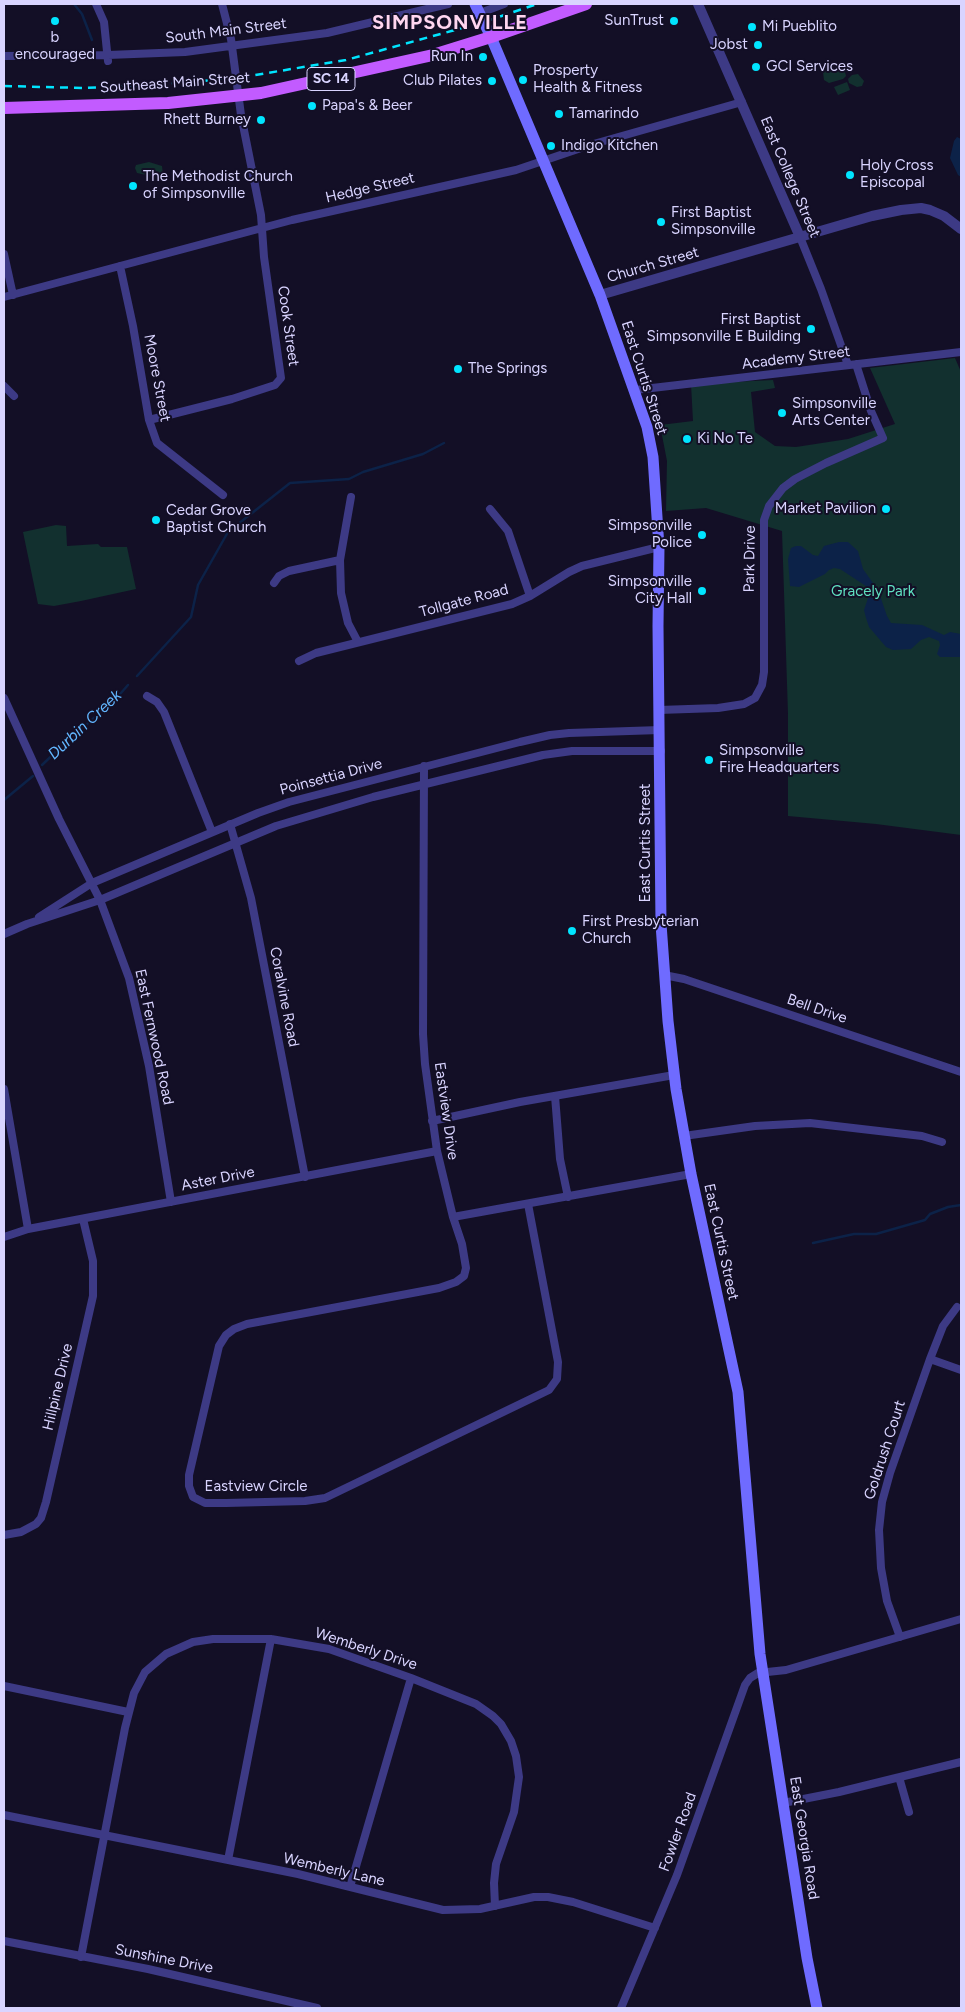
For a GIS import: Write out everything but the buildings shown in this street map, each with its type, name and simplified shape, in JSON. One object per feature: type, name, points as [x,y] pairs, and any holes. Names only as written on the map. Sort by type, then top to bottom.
[{"type":"main road","name":"SC 14","points":[[491,37],[586,4]]},
{"type":"main road","name":"East Curtis Street","points":[[477,8],[600,295],[635,390],[647,427],[653,457],[659,547],[661,924],[668,1021],[674,1075],[691,1174],[738,1392],[763,1672]]},
{"type":"main road","name":"Southeast Main Street","points":[[4,108],[168,103],[239,96],[376,69],[433,55],[491,37]]},
{"type":"main road","name":"East Georgia Road","points":[[763,1672],[807,1958],[817,2008]]},
{"type":"street","points":[[96,4],[104,22],[108,58]]},
{"type":"street","points":[[222,4],[232,46],[239,96],[261,215],[261,228]]},
{"type":"street","name":"South Main Street","points":[[4,56],[108,58],[185,52],[326,33],[448,4]]},
{"type":"street","points":[[477,8],[504,4]]},
{"type":"street","name":"East College Street","points":[[698,4],[822,289],[848,365]]},
{"type":"street","name":"Hedge Street","points":[[4,297],[261,228],[516,170],[590,145],[742,102]]},
{"type":"street","name":"Church Street","points":[[600,295],[872,216],[909,208],[921,208],[936,212],[961,229]]},
{"type":"street","name":"Cook Street","points":[[149,420],[232,399],[275,385],[280,381],[281,374],[261,228]]},
{"type":"street","points":[[4,254],[13,294]]},
{"type":"street","name":"Moore Street","points":[[120,266],[133,326],[149,420],[157,443],[223,495]]},
{"type":"street","name":"Academy Street","points":[[635,390],[961,352]]},
{"type":"street","name":"Park Drive","points":[[659,710],[718,708],[744,704],[755,698],[762,685],[764,672],[764,520],[769,506],[783,488],[795,479],[883,438],[871,411],[856,364]]},
{"type":"street","points":[[4,386],[14,396]]},
{"type":"street","points":[[350,497],[349,516],[340,560],[341,593],[348,623],[358,642]]},
{"type":"street","points":[[490,509],[508,531],[530,596]]},
{"type":"street","name":"Tollgate Road","points":[[299,661],[316,653],[512,604],[530,596],[582,566],[659,547]]},
{"type":"street","points":[[274,583],[279,576],[289,570],[340,560]]},
{"type":"street","points":[[147,696],[157,702],[164,712],[212,832]]},
{"type":"street","name":"East Fernwood Road","points":[[4,698],[59,818],[100,900],[119,950],[133,994],[149,1066],[170,1202]]},
{"type":"street","name":"Poinsettia Drive","points":[[32,922],[92,883],[230,824],[289,802],[424,766],[550,736],[569,733],[660,730]]},
{"type":"street","name":"Poinsettia Drive","points":[[4,934],[32,922],[100,900],[276,826],[328,810],[423,784],[543,755],[572,751],[660,750]]},
{"type":"street","name":"Eastview Drive","points":[[424,766],[423,1034],[432,1121],[437,1151],[453,1217]]},
{"type":"street","name":"Coralvine Road","points":[[230,824],[251,898],[305,1177]]},
{"type":"street","name":"Bell Drive","points":[[664,975],[684,979],[961,1072]]},
{"type":"street","points":[[432,1121],[555,1096],[674,1075]]},
{"type":"street","points":[[4,1089],[28,1229]]},
{"type":"street","points":[[555,1096],[560,1159],[568,1197]]},
{"type":"street","points":[[684,1136],[755,1126],[810,1123],[922,1136],[942,1142]]},
{"type":"street","name":"Aster Drive","points":[[4,1236],[28,1229],[437,1151]]},
{"type":"street","points":[[453,1217],[691,1174]]},
{"type":"street","name":"Eastview Circle","points":[[453,1217],[462,1244],[466,1268],[464,1276],[456,1282],[439,1288],[246,1324],[226,1335],[219,1346],[189,1475],[189,1486],[194,1497],[205,1503],[305,1502],[326,1498],[549,1390],[557,1379],[558,1362],[528,1204]]},
{"type":"street","name":"Hillpine Drive","points":[[4,1536],[22,1532],[36,1524],[41,1518],[46,1502],[93,1296],[93,1261],[82,1219]]},
{"type":"street","name":"Goldrush Court","points":[[900,1637],[887,1601],[881,1568],[878,1545],[880,1516],[890,1473],[930,1359],[943,1326],[957,1307]]},
{"type":"street","points":[[930,1359],[961,1370]]},
{"type":"street","points":[[763,1672],[786,1670],[961,1619]]},
{"type":"street","name":"Wemberly Drive","points":[[81,1957],[128,1712],[134,1693],[145,1672],[158,1659],[173,1650],[193,1642],[213,1639],[271,1639],[329,1649],[411,1678],[483,1708],[501,1724],[511,1741],[518,1767],[519,1788],[514,1812],[496,1864],[494,1882],[495,1906]]},
{"type":"street","points":[[228,1860],[271,1639]]},
{"type":"street","name":"Fowler Road","points":[[621,2008],[656,1928],[699,1818],[745,1686],[750,1678],[763,1672]]},
{"type":"street","points":[[350,1887],[411,1678]]},
{"type":"street","points":[[4,1686],[128,1712]]},
{"type":"street","points":[[783,1802],[839,1792],[961,1762]]},
{"type":"street","points":[[899,1777],[909,1812]]},
{"type":"street","name":"Wemberly Lane","points":[[4,1815],[228,1860],[443,1910],[470,1911],[534,1897],[548,1897],[574,1902],[656,1928]]},
{"type":"street","name":"Sunshine Drive","points":[[4,1941],[204,1981],[317,2008]]},
{"type":"green space","points":[[844,68],[846,76],[843,79],[829,83],[824,80],[823,72]]},
{"type":"green space","points":[[858,74],[864,81],[862,86],[857,87],[849,83],[848,79],[852,75]]},
{"type":"green space","points":[[847,82],[850,90],[838,95],[834,87]]},
{"type":"green space","points":[[149,162],[162,166],[163,175],[154,179],[151,176],[137,173],[136,165]]},
{"type":"green space","name":"Gracely Park","points":[[955,358],[961,372],[961,835],[876,824],[788,816],[788,714],[782,531],[706,508],[666,511],[667,461],[660,425],[693,421],[691,384],[773,380],[775,388],[751,392],[755,432],[775,446],[796,447],[848,439],[895,424],[870,368]]},
{"type":"green space","points":[[56,525],[66,526],[67,546],[98,544],[101,547],[127,547],[136,589],[54,606],[38,604],[23,532]]},
{"type":"water","points":[[957,137],[961,139],[961,177],[958,175],[950,158],[954,141]]},
{"type":"water","points":[[848,542],[858,551],[863,569],[878,590],[891,623],[922,625],[944,635],[950,632],[961,634],[961,657],[940,657],[937,654],[940,645],[939,641],[929,637],[921,640],[911,649],[893,650],[886,647],[869,627],[866,618],[864,610],[870,592],[869,588],[840,569],[834,568],[829,570],[825,574],[799,587],[790,586],[788,559],[791,548],[801,546],[813,555],[818,556],[824,546]]},
{"type":"waterway","points":[[74,4],[82,14],[92,40]]},
{"type":"waterway","name":"Durbin Creek","points":[[137,676],[191,617],[198,585],[228,532],[290,483],[349,479],[363,472],[423,454],[444,443]]},
{"type":"waterway","name":"Durbin Creek","points":[[42,765],[114,701],[128,685]]},
{"type":"waterway","name":"Durbin Creek","points":[[4,800],[33,776]]},
{"type":"waterway","points":[[813,1243],[854,1234],[876,1234],[925,1220],[930,1214],[948,1207],[961,1205]]},
{"type":"railway","points":[[4,86],[83,88],[169,84],[237,78],[346,60],[484,22],[537,4]]},
{"type":"place","name":"b encouraged","points":[[55,21]]},
{"type":"place","name":"SunTrust","points":[[674,21]]},
{"type":"place","name":"Mi Pueblito","points":[[752,27]]},
{"type":"place","name":"Jobst","points":[[758,45]]},
{"type":"place","name":"Run In","points":[[483,57]]},
{"type":"place","name":"GCI Services","points":[[756,67]]},
{"type":"place","name":"Prosperty Health & Fitness","points":[[523,80]]},
{"type":"place","name":"Club Pilates","points":[[492,81]]},
{"type":"place","name":"Papa's & Beer","points":[[312,106]]},
{"type":"place","name":"Tamarindo","points":[[559,114]]},
{"type":"place","name":"Rhett Burney","points":[[261,120]]},
{"type":"place","name":"Indigo Kitchen","points":[[551,146]]},
{"type":"place","name":"Holy Cross Episcopal","points":[[850,175]]},
{"type":"place","name":"The Methodist Church of Simpsonville","points":[[133,186]]},
{"type":"place","name":"First Baptist Simpsonville","points":[[661,222]]},
{"type":"place","name":"First Baptist Simpsonville E Building","points":[[811,329]]},
{"type":"place","name":"The Springs","points":[[458,369]]},
{"type":"place","name":"Simpsonville Arts Center","points":[[782,413]]},
{"type":"place","name":"Ki No Te","points":[[687,439]]},
{"type":"place","name":"Market Pavilion","points":[[886,509]]},
{"type":"place","name":"Cedar Grove Baptist Church","points":[[156,520]]},
{"type":"place","name":"Simpsonville Police","points":[[702,535]]},
{"type":"place","name":"Simpsonville City Hall","points":[[702,591]]},
{"type":"place","name":"Simpsonville Fire Headquarters","points":[[709,760]]},
{"type":"place","name":"First Presbyterian Church","points":[[572,931]]},
{"type":"district","name":"SIMPSONVILLE","points":[[450,23]]}]
